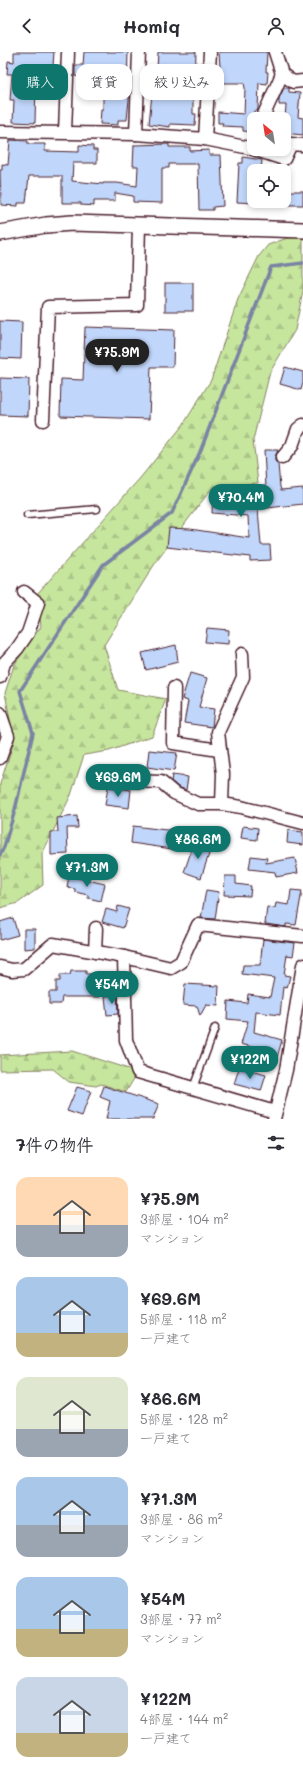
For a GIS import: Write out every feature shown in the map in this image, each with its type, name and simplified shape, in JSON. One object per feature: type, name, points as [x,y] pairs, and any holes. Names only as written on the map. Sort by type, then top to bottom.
[{"type":"street","points":[[65,132],[68,52]]},
{"type":"street","points":[[136,134],[139,52]]},
{"type":"street","points":[[205,139],[210,52]]},
{"type":"street","points":[[275,52],[282,74],[294,82],[303,81]]},
{"type":"street","points":[[265,112],[282,74]]},
{"type":"street","points":[[0,132],[136,134],[247,143]]},
{"type":"street","points":[[291,144],[303,145]]},
{"type":"street","points":[[278,156],[284,159],[285,156]]},
{"type":"street","points":[[0,234],[72,223],[303,230]]},
{"type":"street","points":[[43,420],[48,307],[137,305],[139,225]]},
{"type":"street","points":[[282,458],[292,446],[298,429],[303,425]]},
{"type":"street","points":[[0,677],[4,663],[17,649],[28,633],[38,603],[24,592]]},
{"type":"street","points":[[222,804],[223,774],[218,732],[243,677],[242,654]]},
{"type":"street","points":[[174,688],[173,744],[220,750]]},
{"type":"street","points":[[0,713],[8,736],[0,758]]},
{"type":"street","points":[[128,781],[161,782],[174,793],[198,804],[222,804],[241,807],[303,823]]},
{"type":"street","points":[[0,967],[12,970],[24,969],[53,944],[124,957],[171,968],[181,962],[198,925],[303,936]]},
{"type":"street","points":[[95,952],[96,928]]},
{"type":"street","points":[[124,957],[126,1040],[138,1072],[193,1088],[275,1116],[286,1070],[303,965]]},
{"type":"lane","points":[[27,515],[97,509]]},
{"type":"lane","points":[[193,1088],[215,1028]]},
{"type":"green space","points":[[290,237],[303,238],[303,291],[295,330],[270,372],[253,440],[258,483],[212,488],[156,562],[104,645],[118,690],[166,699],[152,736],[109,751],[84,755],[71,795],[42,854],[43,885],[18,903],[0,908],[0,784],[14,741],[5,693],[14,665],[41,626],[37,594],[141,477],[183,425],[211,380],[238,299],[259,256],[268,245]]},
{"type":"green space","points":[[72,1051],[138,1072],[126,1092],[101,1084],[96,1086],[69,1082],[53,1069],[0,1070],[0,1055]]},
{"type":"building","points":[[14,52],[54,52],[53,64],[12,64],[12,74],[7,74],[8,61],[14,62]]},
{"type":"building","points":[[84,52],[128,52],[128,64],[83,64]]},
{"type":"building","points":[[158,52],[196,52],[196,64],[157,64]]},
{"type":"building","points":[[219,52],[267,52],[267,84],[259,83],[258,109],[254,112],[247,112],[247,131],[243,131],[243,127],[222,126],[223,123],[218,123],[218,112],[244,114],[245,88],[244,83],[224,83],[224,64],[220,64]]},
{"type":"building","points":[[76,65],[76,76],[75,76]]},
{"type":"building","points":[[12,74],[12,100],[10,100]]},
{"type":"building","points":[[284,88],[289,88],[289,92],[300,93],[298,117],[303,118],[303,135],[291,134],[291,112],[286,112],[286,105],[279,105],[279,98]]},
{"type":"building","points":[[14,100],[36,100],[35,123],[13,122]]},
{"type":"building","points":[[103,100],[129,100],[127,120],[118,120],[118,125],[100,124],[101,109],[103,109]]},
{"type":"building","points":[[151,100],[193,100],[193,114],[196,114],[195,125],[170,124],[170,127],[149,124]]},
{"type":"building","points":[[10,140],[28,141],[28,144],[45,144],[45,151],[79,152],[79,145],[93,146],[93,150],[97,150],[97,163],[73,163],[72,181],[103,184],[117,183],[137,186],[138,166],[133,166],[134,145],[169,144],[169,147],[190,147],[190,151],[209,150],[209,155],[221,155],[223,206],[213,207],[213,210],[199,210],[198,164],[169,164],[169,168],[162,168],[162,203],[133,202],[133,196],[115,193],[115,201],[94,201],[94,206],[81,205],[81,203],[62,203],[62,176],[29,176],[26,203],[18,203],[18,206],[1,205],[0,170],[2,170],[2,164],[8,165]]},
{"type":"building","points":[[243,157],[262,160],[262,164],[247,164],[247,203],[237,202],[239,163],[243,163]]},
{"type":"building","points":[[291,191],[303,191],[303,205],[291,205]]},
{"type":"building","points":[[165,283],[193,283],[193,311],[165,311]]},
{"type":"building","points":[[0,321],[22,322],[21,359],[0,358]]},
{"type":"building","points":[[85,327],[174,330],[173,367],[151,367],[149,419],[60,416],[61,379],[83,380]]},
{"type":"building","points":[[285,367],[303,372],[303,383],[301,390],[280,384]]},
{"type":"building","points":[[0,378],[29,379],[28,416],[0,415]]},
{"type":"building","points":[[264,450],[278,450],[275,461],[278,464],[281,490],[303,488],[303,504],[258,509],[261,545],[270,545],[271,560],[250,561],[250,557],[167,547],[169,528],[190,529],[249,538],[248,516],[212,513],[213,492],[253,495],[253,489],[266,488]]},
{"type":"building","points":[[207,628],[229,630],[228,644],[205,642]]},
{"type":"building","points":[[176,645],[178,662],[146,670],[142,653]]},
{"type":"building","points":[[190,673],[207,678],[199,707],[214,709],[212,727],[184,723],[188,701],[182,699]]},
{"type":"building","points":[[149,750],[177,753],[174,771],[147,767]]},
{"type":"building","points":[[172,775],[188,777],[186,790],[178,787],[171,781]]},
{"type":"building","points":[[108,787],[131,790],[129,808],[105,805]]},
{"type":"building","points":[[77,816],[78,828],[67,828],[68,854],[51,855],[51,832],[58,832],[57,818]]},
{"type":"building","points":[[133,826],[175,831],[172,849],[131,843]]},
{"type":"building","points":[[243,826],[258,828],[257,840],[241,838]]},
{"type":"building","points":[[288,830],[303,832],[303,845],[287,843]]},
{"type":"building","points":[[194,843],[211,848],[201,878],[184,872]]},
{"type":"building","points":[[251,856],[267,858],[266,863],[295,858],[298,873],[276,877],[275,872],[249,869]]},
{"type":"building","points":[[69,876],[105,884],[101,901],[88,898],[88,895],[75,892],[75,889],[67,887]]},
{"type":"building","points":[[225,876],[236,876],[236,884],[251,886],[250,896],[224,895]]},
{"type":"building","points":[[206,890],[219,892],[215,919],[201,918]]},
{"type":"building","points":[[291,890],[302,891],[296,925],[286,924],[286,927],[265,924],[267,907],[275,908],[276,903],[289,905]]},
{"type":"building","points":[[118,906],[129,909],[123,928],[102,922],[106,909],[117,912]]},
{"type":"building","points":[[13,918],[18,935],[0,940],[0,922]]},
{"type":"building","points":[[24,929],[35,929],[35,948],[24,949]]},
{"type":"building","points":[[263,939],[295,943],[293,956],[287,955],[284,975],[290,976],[287,988],[283,987],[280,1015],[256,1012],[254,1032],[282,1040],[277,1058],[262,1053],[263,1050],[241,1044],[248,1021],[227,1019],[228,1001],[247,1003],[248,994],[270,997],[274,978],[242,974],[243,965],[260,965]]},
{"type":"building","points":[[71,971],[86,971],[86,974],[95,974],[96,982],[100,982],[100,997],[62,997],[61,1004],[49,1004],[49,992],[56,992],[56,981],[60,981],[60,975],[70,975]]},
{"type":"building","points":[[185,984],[219,986],[218,1006],[206,1005],[200,1016],[197,1006],[183,1005]]},
{"type":"building","points":[[117,995],[118,1014],[107,1015],[105,996]]},
{"type":"building","points":[[239,1068],[266,1075],[261,1091],[234,1084]]},
{"type":"building","points":[[104,1086],[159,1104],[153,1119],[106,1119],[110,1101],[100,1097]]},
{"type":"building","points":[[77,1087],[91,1091],[82,1116],[67,1111]]},
{"type":"waterway","points":[[0,855],[4,847],[15,810],[33,733],[20,691],[103,565],[172,513],[200,452],[271,267],[303,263]]}]
